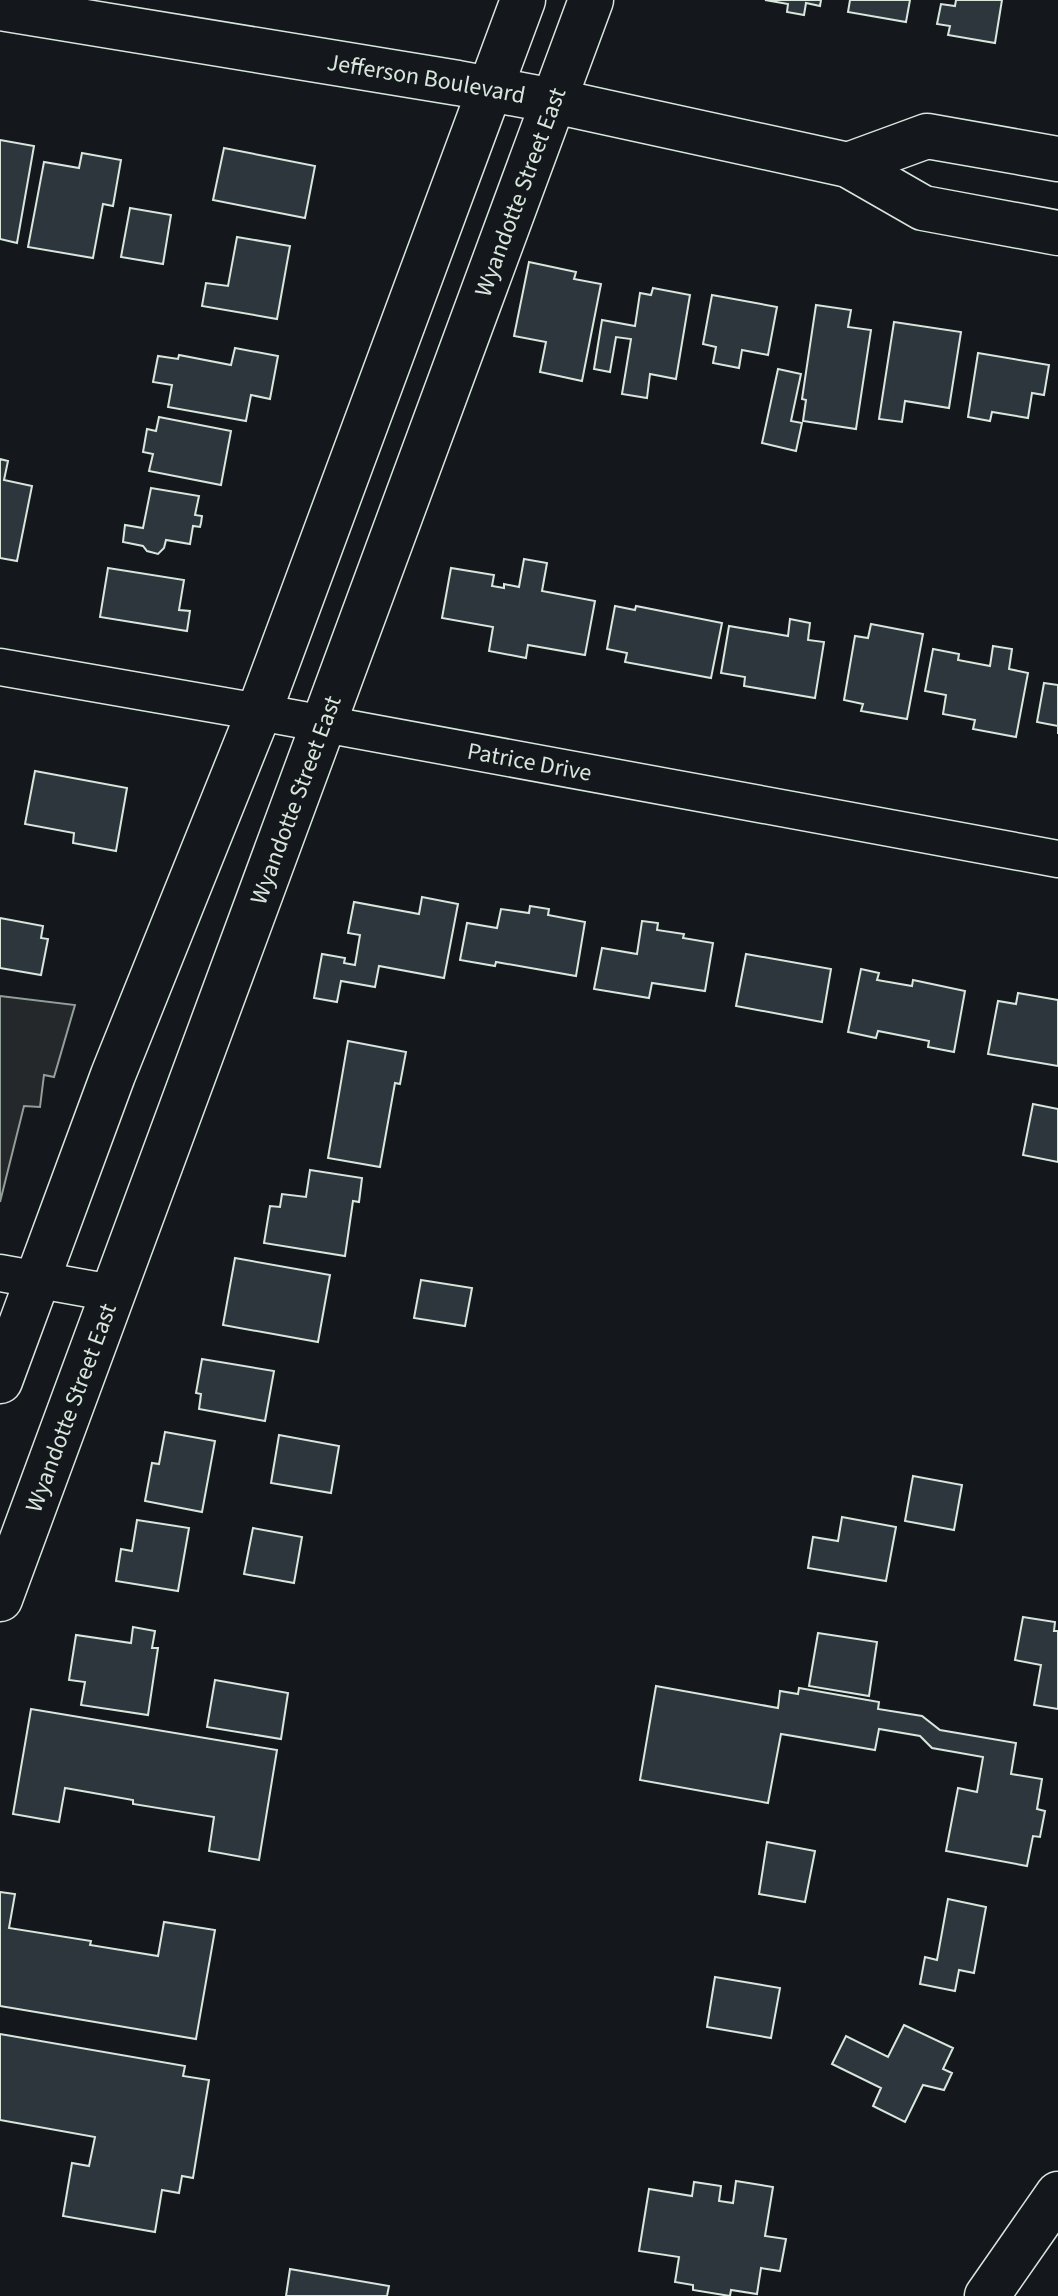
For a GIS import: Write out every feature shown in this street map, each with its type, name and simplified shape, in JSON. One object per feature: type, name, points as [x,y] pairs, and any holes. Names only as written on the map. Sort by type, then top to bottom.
[{"type":"main road","points":[[0,1381],[19,1276],[113,1075],[259,712],[523,0]]},
{"type":"main road","name":"Wyandotte Street East","points":[[0,1599],[591,0]]},
{"type":"main road","name":"Jefferson Boulevard","points":[[0,8],[554,101],[848,165],[923,208],[1058,233]]},
{"type":"main road","points":[[848,165],[927,136],[1058,159]]},
{"type":"main road","points":[[987,2296],[1058,2194]]},
{"type":"street","name":"Patrice Drive","points":[[0,667],[1058,859]]},
{"type":"street","points":[[19,1276],[112,1293]]},
{"type":"shaded area","points":[[0,996],[75,1005],[54,1077],[44,1075],[40,1107],[24,1106],[0,1202]]},
{"type":"building","points":[[765,0],[821,0],[820,6],[806,3],[804,15],[787,12],[788,4]]},
{"type":"building","points":[[850,0],[910,0],[906,22],[848,12]]},
{"type":"building","points":[[956,0],[1002,0],[995,43],[948,35],[950,26],[937,24],[941,4],[955,6]]},
{"type":"building","points":[[0,140],[34,146],[17,243],[0,239]]},
{"type":"building","points":[[224,148],[315,166],[305,218],[213,200]]},
{"type":"building","points":[[82,153],[121,160],[113,206],[103,204],[93,258],[28,247],[44,162],[79,168]]},
{"type":"building","points":[[130,208],[171,215],[163,264],[121,257]]},
{"type":"building","points":[[237,237],[290,246],[277,319],[202,306],[206,283],[228,286]]},
{"type":"building","points":[[529,262],[576,272],[574,279],[601,284],[582,381],[540,372],[546,342],[514,336]]},
{"type":"building","points":[[653,288],[690,295],[676,379],[650,374],[647,398],[622,394],[631,339],[616,337],[610,372],[594,369],[602,320],[635,326],[640,293],[651,295]]},
{"type":"building","points":[[712,295],[777,307],[768,355],[742,350],[739,368],[713,363],[716,347],[703,344]]},
{"type":"building","points":[[816,305],[851,310],[848,327],[871,330],[856,429],[803,421],[806,400],[802,399]]},
{"type":"building","points":[[894,322],[961,332],[949,408],[905,401],[902,422],[879,419]]},
{"type":"building","points":[[235,348],[278,356],[270,399],[251,395],[246,421],[168,407],[172,385],[153,382],[158,356],[178,359],[179,355],[231,365]]},
{"type":"building","points":[[978,353],[1049,365],[1044,395],[1032,393],[1028,418],[992,412],[990,421],[968,417]]},
{"type":"building","points":[[778,369],[801,374],[791,421],[802,423],[796,451],[762,443]]},
{"type":"building","points":[[159,417],[231,431],[221,485],[149,471],[153,454],[143,452],[147,429],[156,431]]},
{"type":"building","points":[[0,459],[8,461],[4,480],[32,486],[17,561],[0,558]]},
{"type":"building","points":[[151,488],[199,496],[195,515],[202,516],[201,523],[200,527],[193,526],[190,544],[166,540],[158,554],[147,551],[143,546],[123,542],[125,525],[143,528]]},
{"type":"building","points":[[524,559],[547,563],[542,591],[595,601],[585,655],[528,645],[526,658],[489,651],[493,627],[442,618],[451,568],[494,575],[492,586],[504,588],[504,584],[519,587]]},
{"type":"building","points":[[108,568],[184,580],[179,610],[190,611],[187,631],[100,617]]},
{"type":"building","points":[[615,606],[635,610],[636,606],[722,623],[711,678],[625,662],[627,653],[607,649]]},
{"type":"building","points":[[790,619],[810,623],[808,640],[824,642],[815,698],[744,686],[745,677],[721,673],[729,626],[788,636]]},
{"type":"building","points":[[871,624],[923,634],[907,719],[861,711],[863,704],[844,700],[855,636],[868,638]]},
{"type":"building","points":[[993,646],[1012,649],[1009,669],[1028,673],[1016,737],[973,729],[975,720],[943,714],[946,695],[925,691],[933,649],[959,654],[958,660],[990,666]]},
{"type":"building","points":[[1044,683],[1058,685],[1058,726],[1037,722]]},
{"type":"building","points":[[35,771],[127,788],[116,851],[73,843],[74,833],[25,824]]},
{"type":"building","points":[[422,897],[458,904],[444,978],[379,966],[375,987],[341,981],[337,1002],[314,998],[322,954],[345,958],[344,963],[355,965],[360,935],[348,933],[354,902],[419,914]]},
{"type":"building","points":[[530,906],[549,909],[548,915],[585,922],[576,976],[496,962],[495,966],[460,960],[467,923],[497,928],[501,909],[529,913]]},
{"type":"building","points":[[0,918],[43,926],[41,938],[48,939],[41,975],[0,968]]},
{"type":"building","points":[[642,921],[658,923],[657,930],[713,943],[705,991],[652,983],[649,998],[594,989],[602,948],[637,954]]},
{"type":"building","points":[[746,954],[831,969],[822,1022],[736,1006]]},
{"type":"building","points":[[861,969],[879,973],[877,980],[912,986],[913,980],[965,991],[954,1052],[928,1047],[929,1041],[878,1031],[876,1038],[848,1032]]},
{"type":"building","points":[[1018,993],[1058,1000],[1058,1066],[988,1054],[998,1001],[1016,1004]]},
{"type":"building","points":[[348,1041],[406,1052],[400,1084],[395,1083],[380,1167],[328,1158]]},
{"type":"building","points":[[1033,1104],[1058,1109],[1058,1162],[1023,1155]]},
{"type":"building","points":[[310,1170],[362,1178],[359,1202],[353,1201],[345,1256],[264,1243],[270,1206],[280,1207],[282,1194],[306,1197]]},
{"type":"building","points":[[235,1258],[330,1275],[318,1342],[223,1325]]},
{"type":"building","points":[[421,1280],[472,1288],[465,1326],[414,1318]]},
{"type":"building","points":[[202,1359],[274,1371],[265,1421],[199,1409],[201,1394],[196,1393]]},
{"type":"building","points":[[165,1432],[215,1441],[202,1512],[145,1501],[152,1463],[159,1464]]},
{"type":"building","points":[[279,1435],[339,1446],[331,1493],[271,1483]]},
{"type":"building","points":[[913,1476],[962,1485],[954,1530],[905,1521]]},
{"type":"building","points":[[842,1517],[896,1527],[886,1581],[808,1568],[813,1537],[838,1541]]},
{"type":"building","points":[[137,1520],[189,1528],[178,1591],[116,1581],[121,1549],[132,1551]]},
{"type":"building","points":[[253,1528],[302,1537],[294,1583],[244,1574]]},
{"type":"building","points":[[1023,1617],[1055,1622],[1054,1631],[1058,1631],[1058,1709],[1034,1705],[1041,1665],[1015,1660]]},
{"type":"building","points":[[133,1627],[155,1631],[152,1648],[158,1648],[148,1715],[81,1705],[85,1682],[69,1680],[76,1635],[131,1643]]},
{"type":"building","points":[[818,1633],[877,1642],[869,1696],[809,1686]]},
{"type":"building","points":[[215,1680],[288,1693],[281,1739],[207,1727]]},
{"type":"building","points":[[656,1686],[778,1708],[780,1691],[798,1694],[799,1688],[879,1702],[878,1709],[922,1716],[940,1730],[1016,1743],[1011,1774],[1042,1779],[1037,1809],[1045,1811],[1040,1837],[1033,1836],[1027,1866],[946,1851],[958,1788],[977,1792],[983,1757],[932,1748],[920,1736],[879,1729],[875,1750],[781,1734],[768,1803],[640,1780]]},
{"type":"building","points":[[31,1709],[277,1750],[259,1860],[209,1851],[214,1817],[133,1804],[133,1800],[65,1788],[59,1822],[13,1814]]},
{"type":"building","points":[[767,1842],[815,1851],[805,1902],[759,1894]]},
{"type":"building","points":[[0,1892],[15,1894],[9,1928],[91,1941],[90,1945],[158,1956],[164,1922],[215,1930],[196,2039],[0,2006]]},
{"type":"building","points":[[948,1899],[986,1907],[974,1973],[959,1970],[955,1991],[920,1984],[925,1957],[937,1960]]},
{"type":"building","points":[[715,1977],[780,1988],[771,2038],[707,2027]]},
{"type":"building","points":[[904,2025],[953,2048],[943,2069],[952,2073],[944,2090],[923,2085],[905,2122],[873,2106],[881,2088],[832,2064],[846,2036],[888,2057]]},
{"type":"building","points":[[0,2034],[185,2066],[183,2076],[209,2080],[193,2178],[182,2176],[179,2193],[162,2190],[155,2232],[63,2216],[72,2163],[89,2166],[95,2137],[0,2120]]},
{"type":"building","points":[[736,2181],[773,2187],[765,2236],[786,2239],[780,2271],[761,2268],[757,2294],[731,2290],[730,2296],[693,2290],[693,2285],[675,2282],[679,2257],[639,2251],[649,2189],[692,2196],[694,2182],[721,2186],[719,2201],[733,2203]]},
{"type":"building","points":[[290,2269],[389,2286],[387,2296],[286,2296]]}]
